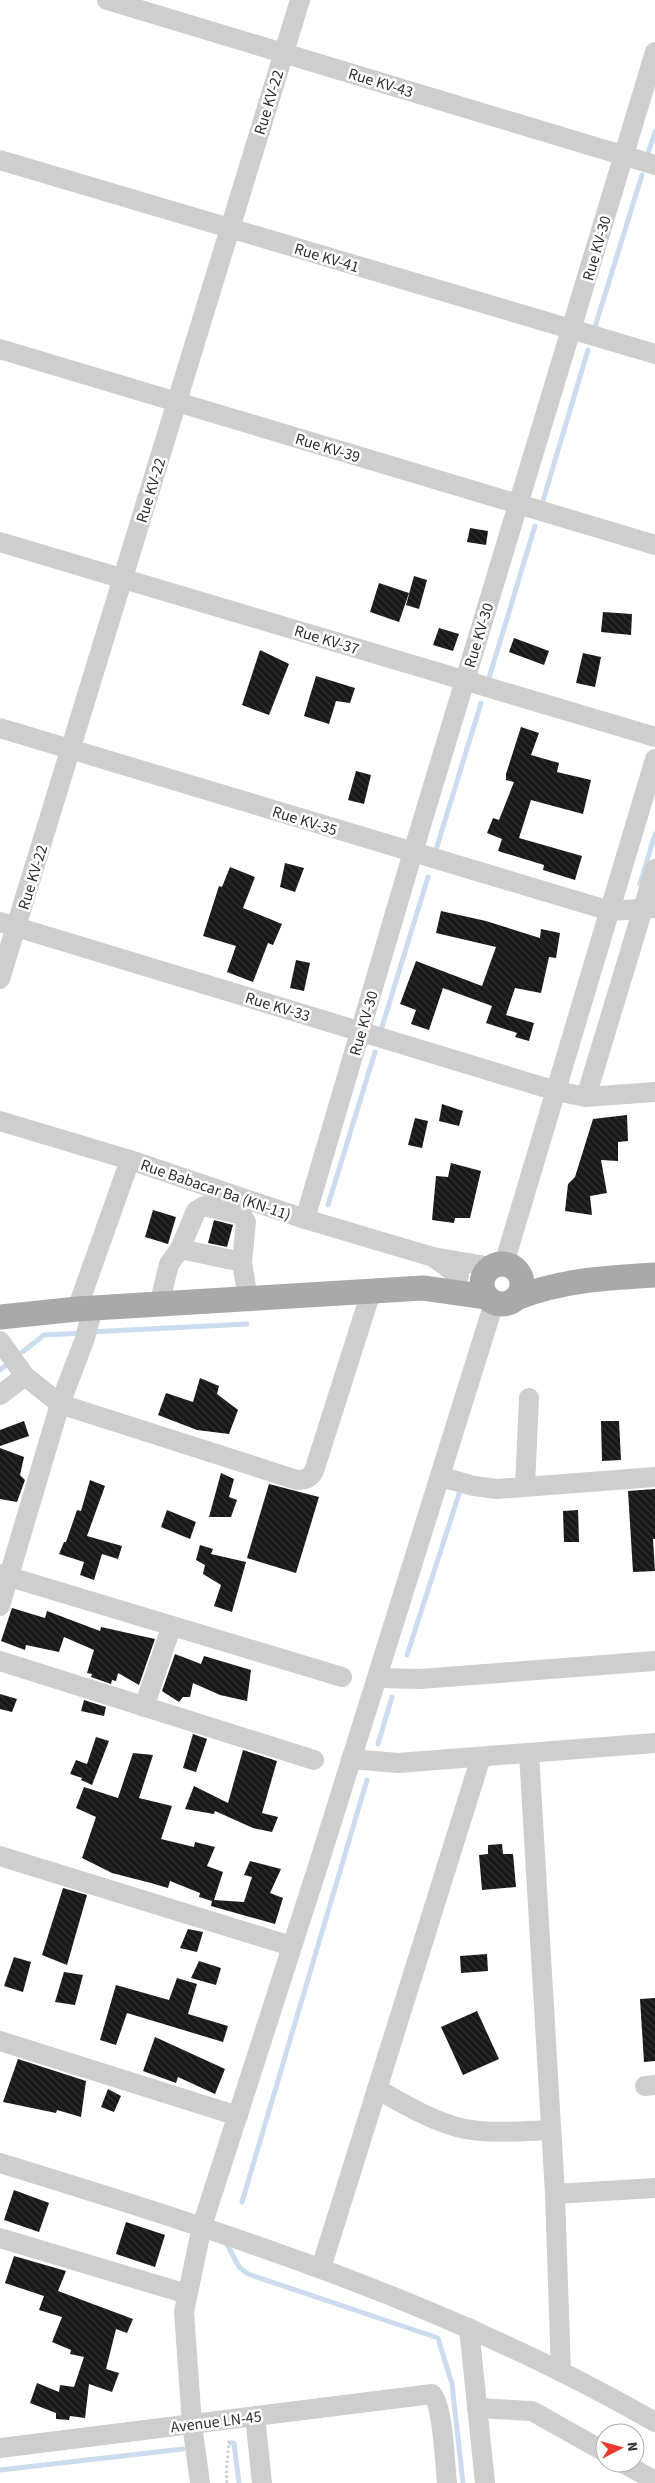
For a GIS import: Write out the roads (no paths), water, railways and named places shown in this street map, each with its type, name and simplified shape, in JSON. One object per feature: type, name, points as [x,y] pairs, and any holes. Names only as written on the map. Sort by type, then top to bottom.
[{"type":"main road","points":[[499,1268],[482,1284],[499,1299]]},
{"type":"main road","points":[[499,1268],[522,1283],[499,1299]]},
{"type":"main road","points":[[423,1288],[459,1276],[499,1268],[580,1280]]},
{"type":"main road","points":[[0,1317],[86,1313],[159,1304],[423,1288],[499,1299],[580,1280],[655,1275]]},
{"type":"street","name":"Rue KV-43","points":[[107,0],[655,165]]},
{"type":"street","name":"Rue KV-22","points":[[0,980],[8,924],[71,749],[300,0]]},
{"type":"street","name":"Rue KV-30","points":[[305,1219],[464,680],[655,52]]},
{"type":"street","name":"Rue KV-41","points":[[0,160],[655,354]]},
{"type":"street","name":"Rue KV-39","points":[[0,349],[655,545]]},
{"type":"street","name":"Rue KV-37","points":[[0,542],[655,737]]},
{"type":"street","name":"Rue KV-35","points":[[0,728],[610,911]]},
{"type":"street","points":[[433,1257],[499,1268],[556,1091],[655,759]]},
{"type":"street","points":[[586,1098],[649,908],[655,869]]},
{"type":"street","points":[[610,911],[649,908]]},
{"type":"street","name":"Rue KV-33","points":[[8,924],[556,1091],[586,1098],[655,1092]]},
{"type":"street","name":"Rue Babacar Ba (KN-11)","points":[[0,1121],[130,1160],[305,1219],[433,1257]]},
{"type":"street","points":[[0,1606],[4,1576],[60,1404],[84,1341],[86,1313],[130,1160]]},
{"type":"street","points":[[159,1304],[169,1264],[180,1249],[196,1211],[204,1206],[242,1215],[246,1222],[242,1262],[248,1299]]},
{"type":"street","points":[[180,1249],[242,1262]]},
{"type":"street","points":[[433,1257],[459,1276]]},
{"type":"street","points":[[0,1395],[10,1358],[60,1404],[297,1480],[304,1480],[311,1477],[314,1471],[371,1292]]},
{"type":"street","points":[[200,2483],[192,2424],[184,2328],[187,2294],[202,2226],[499,1299]]},
{"type":"street","points":[[525,1486],[529,1398]]},
{"type":"street","points":[[441,1477],[483,1488],[655,1477]]},
{"type":"street","points":[[4,1576],[170,1628],[342,1677]]},
{"type":"street","points":[[144,1706],[170,1628]]},
{"type":"street","points":[[0,1661],[314,1760]]},
{"type":"street","points":[[377,1678],[420,1679],[655,1661]]},
{"type":"street","points":[[351,1759],[389,1763],[655,1743]]},
{"type":"street","points":[[529,1753],[555,2194],[561,2372]]},
{"type":"street","points":[[321,2268],[481,1757]]},
{"type":"street","points":[[0,1856],[291,1946]]},
{"type":"street","points":[[0,2041],[238,2116]]},
{"type":"street","points":[[377,2089],[429,2116],[466,2129],[491,2132],[551,2130]]},
{"type":"street","points":[[0,2163],[202,2226],[321,2268],[469,2328],[561,2372],[655,2422]]},
{"type":"street","points":[[555,2194],[655,2188]]},
{"type":"street","points":[[0,2238],[187,2294]]},
{"type":"street","points":[[469,2328],[485,2483]]},
{"type":"street","name":"Avenue LN-45","points":[[0,2448],[432,2394],[437,2399],[447,2483]]},
{"type":"street","points":[[477,2408],[532,2411],[595,2446]]},
{"type":"street","points":[[255,2416],[262,2483]]},
{"type":"street","points":[[641,2473],[655,2481]]},
{"type":"waterway","points":[[648,153],[655,132]]},
{"type":"waterway","points":[[594,330],[642,175]]},
{"type":"waterway","points":[[542,504],[588,350]]},
{"type":"waterway","points":[[489,678],[535,526]]},
{"type":"waterway","points":[[435,853],[481,703]]},
{"type":"waterway","points":[[640,884],[655,834]]},
{"type":"waterway","points":[[381,1030],[428,877]]},
{"type":"waterway","points":[[328,1205],[375,1052]]},
{"type":"waterway","points":[[90,1332],[247,1324]]},
{"type":"waterway","points":[[16,1357],[44,1335],[82,1333]]},
{"type":"waterway","points":[[0,1370],[9,1363]]},
{"type":"waterway","points":[[407,1655],[459,1494]]},
{"type":"waterway","points":[[378,1744],[392,1697]]},
{"type":"waterway","points":[[242,2202],[367,1780]]},
{"type":"waterway","points":[[228,2246],[239,2267],[248,2274],[438,2338],[452,2384],[463,2483]]},
{"type":"waterway","points":[[231,2443],[234,2443],[239,2483]]},
{"type":"waterway","points":[[0,2470],[183,2449]]}]
